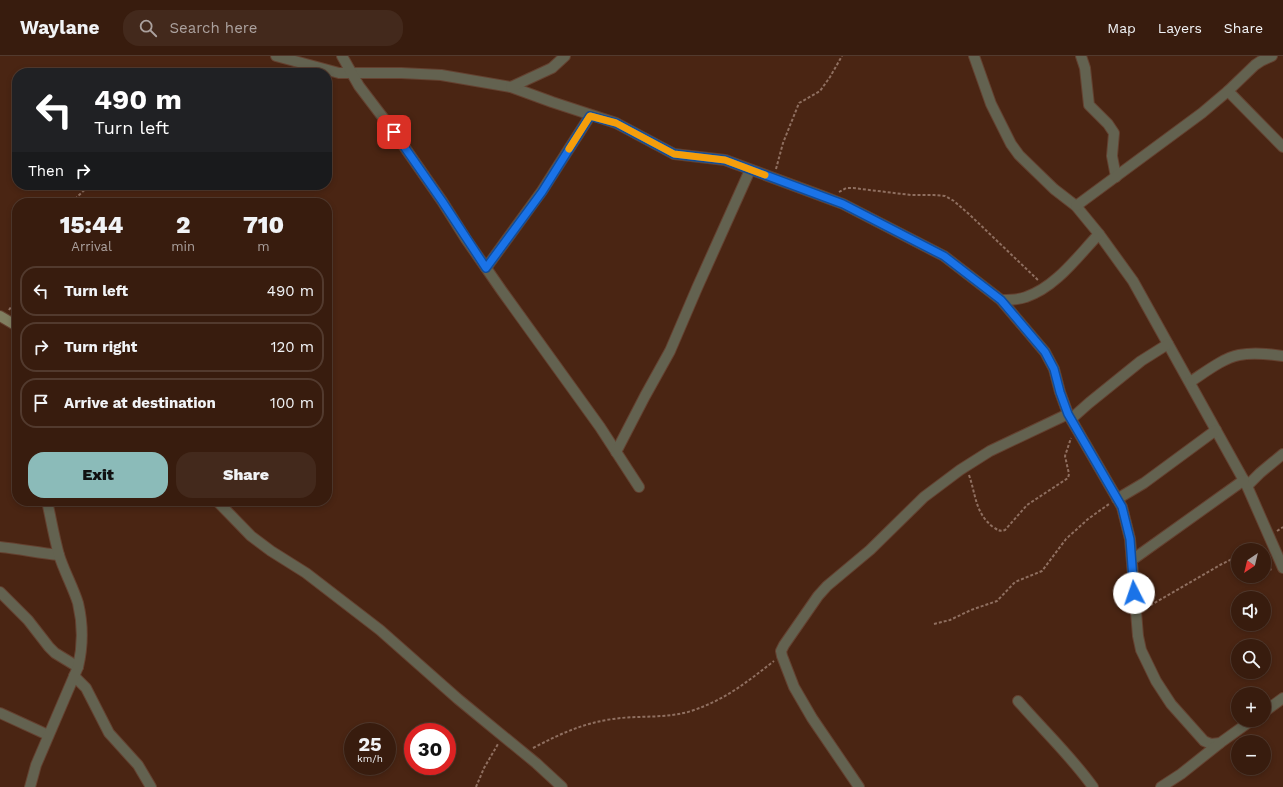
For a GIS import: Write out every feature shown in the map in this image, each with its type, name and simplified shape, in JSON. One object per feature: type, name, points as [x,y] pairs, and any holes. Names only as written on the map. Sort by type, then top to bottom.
[{"type":"street","points":[[276,56],[320,68]]},
{"type":"street","points":[[342,56],[359,86],[394,132],[486,268],[579,397],[639,487]]},
{"type":"street","points":[[974,56],[991,104],[1011,144],[1019,155],[1054,189],[1076,206],[1133,281],[1246,483],[1283,568]]},
{"type":"street","points":[[1081,56],[1085,68],[1089,105],[1092,110],[1108,124],[1114,133],[1112,156],[1116,177]]},
{"type":"street","points":[[1076,206],[1202,113],[1255,65],[1272,56]]},
{"type":"street","points":[[511,87],[552,68],[563,57]]},
{"type":"street","points":[[332,71],[353,74],[401,73],[440,75],[511,87],[590,116],[616,123],[674,154],[725,160],[829,198],[944,256],[1001,300],[1045,352],[1054,369],[1060,392],[1071,419],[1122,507],[1128,530],[1132,560],[1138,636],[1141,650],[1156,681],[1171,704],[1204,741],[1211,744],[1220,744]]},
{"type":"street","points":[[1228,91],[1283,147]]},
{"type":"street","points":[[486,268],[542,192],[590,116]]},
{"type":"street","points":[[616,452],[670,351],[750,170]]},
{"type":"street","points":[[1001,300],[1025,297],[1046,287],[1068,267],[1098,234]]},
{"type":"street","points":[[2,317],[12,323]]},
{"type":"street","points":[[859,787],[812,718],[794,687],[782,656],[781,651],[784,645],[818,596],[827,586],[870,550],[924,497],[966,466],[990,451],[1071,419],[1141,361],[1168,344]]},
{"type":"street","points":[[1190,382],[1226,360],[1239,355],[1260,353],[1283,356]]},
{"type":"street","points":[[1117,498],[1144,483],[1216,430]]},
{"type":"street","points":[[1132,560],[1246,483],[1283,454]]},
{"type":"street","points":[[30,787],[36,765],[76,671],[82,638],[81,621],[77,603],[59,555],[48,506]]},
{"type":"street","points":[[223,506],[251,536],[271,551],[306,573],[380,630],[458,699],[523,752],[562,787]]},
{"type":"street","points":[[0,547],[59,555]]},
{"type":"street","points":[[0,592],[28,620],[49,646],[76,671],[109,733],[138,765],[151,787]]},
{"type":"street","points":[[1271,707],[1283,698]]},
{"type":"street","points":[[1018,701],[1040,728],[1080,770],[1093,787]]},
{"type":"street","points":[[0,713],[48,735]]},
{"type":"street","points":[[1161,787],[1181,774],[1243,727]]},
{"type":"path","points":[[775,178],[783,143],[800,103],[820,91],[842,56]]},
{"type":"path","points":[[829,198],[846,188],[911,195],[945,196],[954,201],[971,216],[1046,287]]},
{"type":"path","points":[[76,198],[85,190]]},
{"type":"path","points":[[2,317],[12,304]]},
{"type":"path","points":[[966,466],[980,514],[988,523],[1001,531],[1010,524],[1027,505],[1068,478],[1069,474],[1065,456],[1071,419]]},
{"type":"path","points":[[934,624],[950,620],[971,610],[997,601],[1015,582],[1042,571],[1066,539],[1088,519],[1117,498]]},
{"type":"path","points":[[1136,614],[1231,560]]},
{"type":"path","points":[[523,752],[572,729],[595,723],[614,719],[669,716],[710,704],[736,690],[782,656]]},
{"type":"path","points":[[476,787],[479,783],[484,768],[503,736]]},
{"type":"slow traffic","points":[[569,149],[590,116],[623,126],[674,154],[680,156],[725,160],[765,175]]},
{"type":"route","points":[[394,132],[486,268],[542,192],[590,116],[623,126],[674,154],[680,156],[725,160],[829,198],[944,256],[1001,300],[1045,352],[1054,369],[1068,414],[1122,507],[1130,539],[1134,593]]}]
